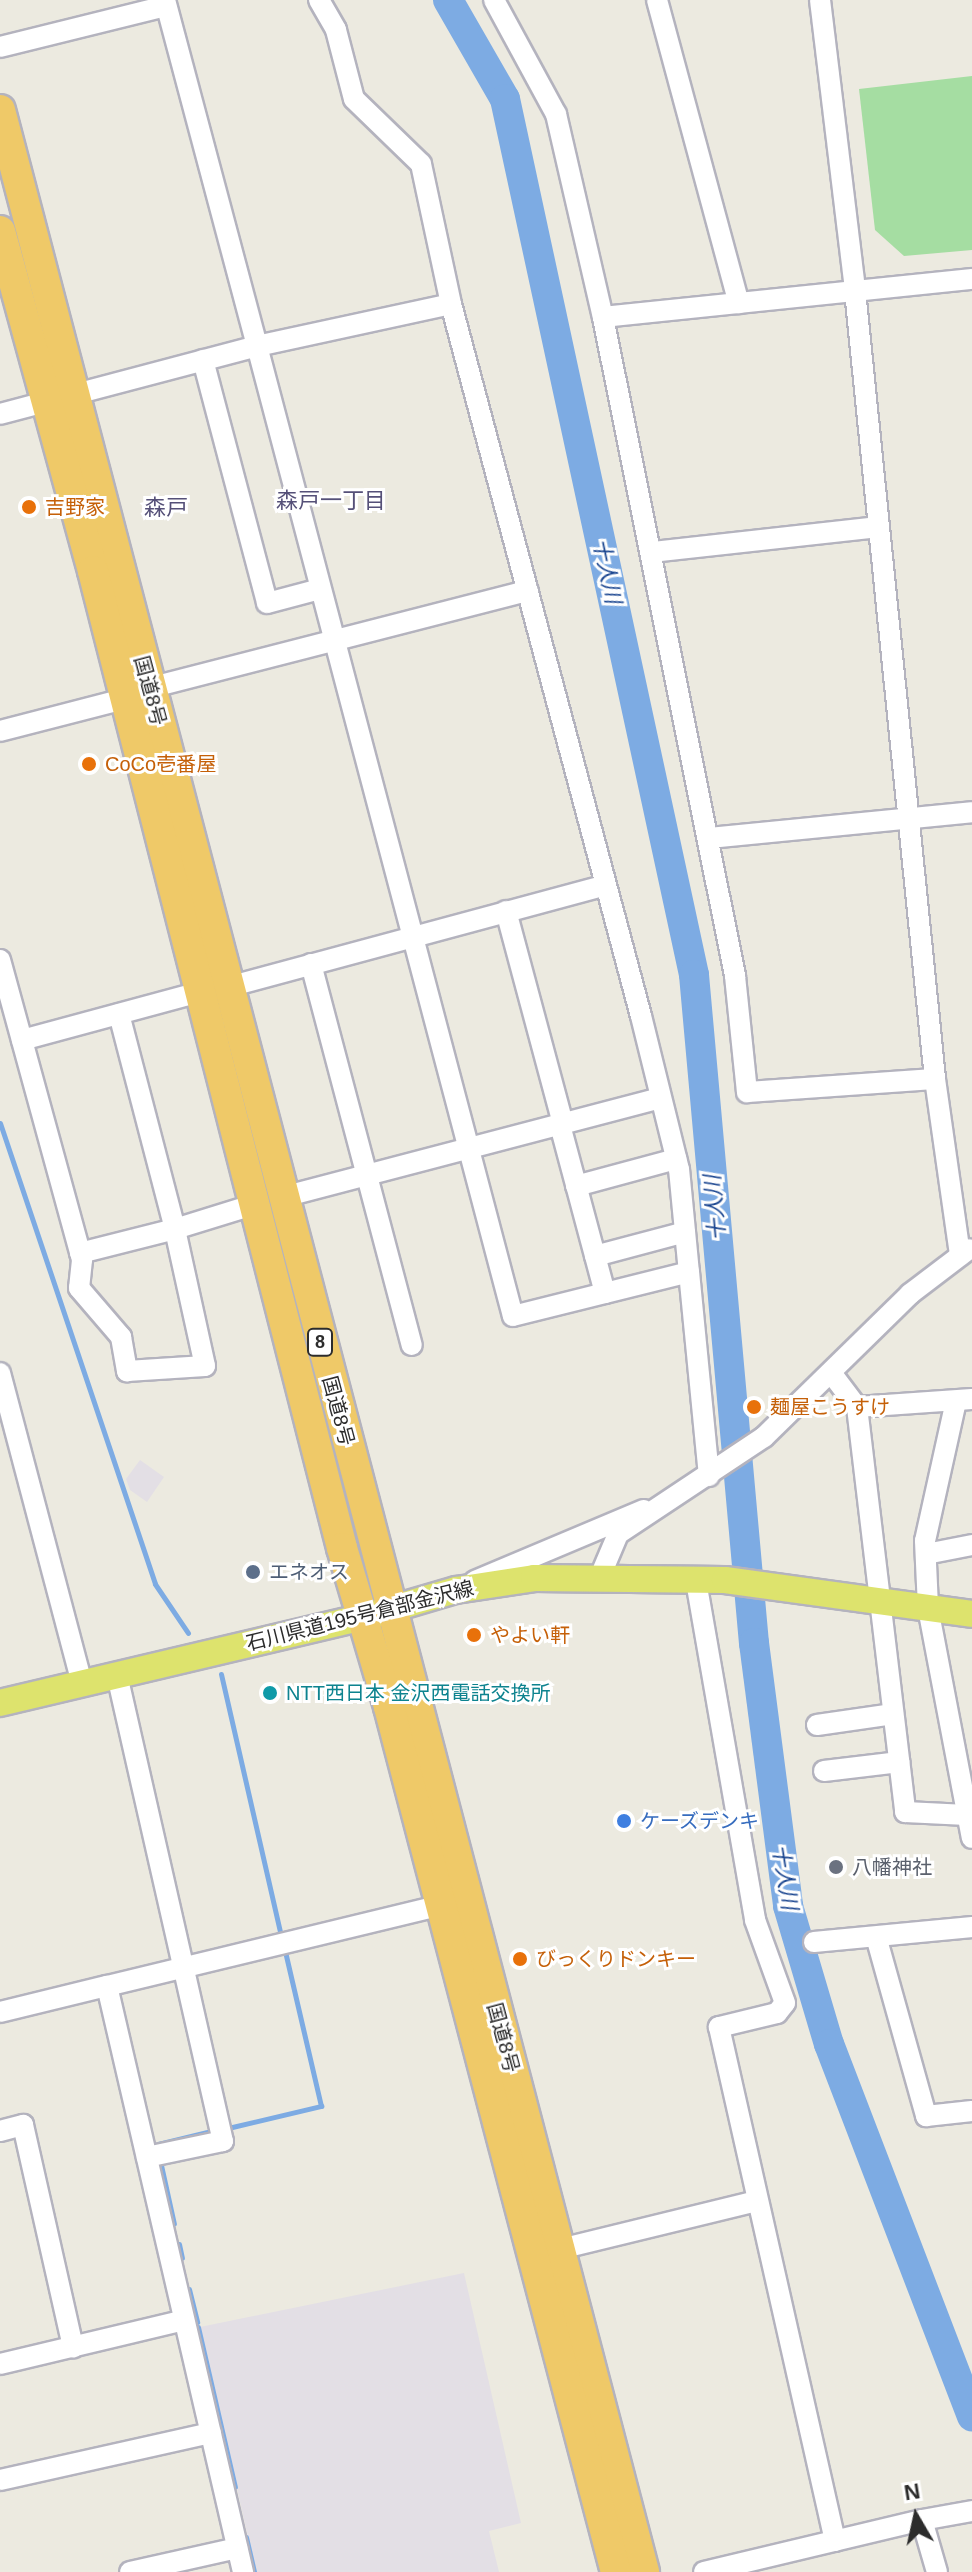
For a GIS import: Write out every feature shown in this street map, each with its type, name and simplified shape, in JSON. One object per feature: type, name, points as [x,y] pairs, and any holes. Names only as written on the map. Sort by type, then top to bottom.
[{"type":"highway","name":"国道8号","points":[[0,110],[60,398],[136,694],[377,1613],[560,2249],[644,2572]]},
{"type":"highway","name":"国道8号","points":[[0,231],[60,398]]},
{"type":"highway","name":"国道8号","points":[[377,1613],[438,1906],[616,2572]]},
{"type":"main road","name":"石川県道195号倉部金沢線","points":[[0,1703],[377,1613],[456,1590],[534,1578],[725,1580],[879,1604]]},
{"type":"main road","points":[[879,1604],[972,1614]]},
{"type":"street","points":[[319,0],[336,30],[354,99],[421,164],[451,304],[676,1159],[714,1474]]},
{"type":"street","points":[[494,0],[556,114],[603,317],[709,838],[735,976],[747,1092],[935,1079]]},
{"type":"street","points":[[657,0],[739,303]]},
{"type":"street","points":[[599,1579],[618,1534],[714,1474],[764,1437],[832,1374],[910,1294],[966,1251],[935,1079],[855,291],[820,0]]},
{"type":"street","points":[[0,47],[165,3],[513,1316],[689,1272]]},
{"type":"street","points":[[603,317],[972,279]]},
{"type":"street","points":[[0,414],[257,346],[451,304]]},
{"type":"street","points":[[203,360],[267,603],[320,589]]},
{"type":"street","points":[[652,552],[878,527]]},
{"type":"street","points":[[0,731],[528,591]]},
{"type":"street","points":[[709,838],[972,812]]},
{"type":"street","points":[[22,1040],[605,885]]},
{"type":"street","points":[[506,911],[605,1293]]},
{"type":"street","points":[[0,960],[80,1253],[79,1288],[121,1337],[127,1371],[205,1366],[175,1229],[119,1014]]},
{"type":"street","points":[[311,964],[370,1175],[412,1345]]},
{"type":"street","points":[[80,1253],[660,1098]]},
{"type":"street","points":[[576,1186],[676,1159]]},
{"type":"street","points":[[595,1256],[685,1232]]},
{"type":"street","points":[[0,1373],[82,1683]]},
{"type":"street","points":[[832,1374],[857,1407],[905,1812],[967,1815]]},
{"type":"street","points":[[857,1407],[964,1400],[926,1554],[928,1608],[972,1838]]},
{"type":"street","points":[[456,1590],[618,1517],[660,1505]]},
{"type":"street","points":[[926,1554],[972,1545]]},
{"type":"street","points":[[696,1581],[755,1920],[785,2003],[777,2013],[719,2027],[835,2541]]},
{"type":"street","points":[[117,1675],[223,2141],[147,2157]]},
{"type":"street","points":[[817,1725],[893,1714]]},
{"type":"street","points":[[824,1771],[899,1762]]},
{"type":"street","points":[[0,2012],[438,1906]]},
{"type":"street","points":[[814,1942],[877,1940],[972,1927]]},
{"type":"street","points":[[877,1940],[926,2116],[972,2111]]},
{"type":"street","points":[[107,1986],[243,2572]]},
{"type":"street","points":[[0,2131],[23,2125],[73,2347]]},
{"type":"street","points":[[560,2249],[757,2201]]},
{"type":"street","points":[[0,2364],[184,2320]]},
{"type":"street","points":[[0,2480],[211,2433]]},
{"type":"street","points":[[704,2572],[735,2568],[922,2520],[972,2511]]},
{"type":"street","points":[[922,2520],[937,2572]]},
{"type":"street","points":[[130,2572],[237,2548]]},
{"type":"shaded area","points":[[140,1460],[164,1477],[147,1502],[130,1490],[126,1479]]},
{"type":"shaded area","points":[[464,2273],[521,2523],[489,2531],[499,2572],[256,2572],[200,2327]]},
{"type":"green space","points":[[972,76],[972,250],[904,256],[875,230],[859,89]]},
{"type":"waterway","name":"十人川","points":[[448,0],[505,99],[694,975],[754,1643],[788,1906],[829,2044],[972,2417]]},
{"type":"waterway","points":[[0,1123],[155,1584],[188,1633]]},
{"type":"waterway","points":[[221,1674],[281,1936]]},
{"type":"waterway","points":[[228,2128],[321,2106],[285,1951]]},
{"type":"waterway","points":[[158,2144],[211,2131]]},
{"type":"waterway","points":[[161,2165],[174,2224]]},
{"type":"waterway","points":[[179,2244],[182,2258]]},
{"type":"waterway","points":[[189,2289],[197,2322]]},
{"type":"waterway","points":[[198,2327],[235,2487]]},
{"type":"waterway","points":[[246,2537],[254,2572]]},
{"type":"place","name":"吉野家","points":[[29,507]]},
{"type":"place","name":"CoCo壱番屋","points":[[89,764]]},
{"type":"place","name":"麺屋こうすけ","points":[[754,1407]]},
{"type":"place","name":"エネオス","points":[[253,1572]]},
{"type":"place","name":"やよい軒","points":[[474,1635]]},
{"type":"place","name":"NTT西日本 金沢西電話交換所","points":[[270,1693]]},
{"type":"place","name":"ケーズデンキ","points":[[624,1821]]},
{"type":"place","name":"八幡神社","points":[[836,1867]]},
{"type":"place","name":"びっくりドンキー","points":[[520,1959]]},
{"type":"district","name":"森戸一丁目","points":[[331,501]]},
{"type":"district","name":"森戸","points":[[166,508]]}]
